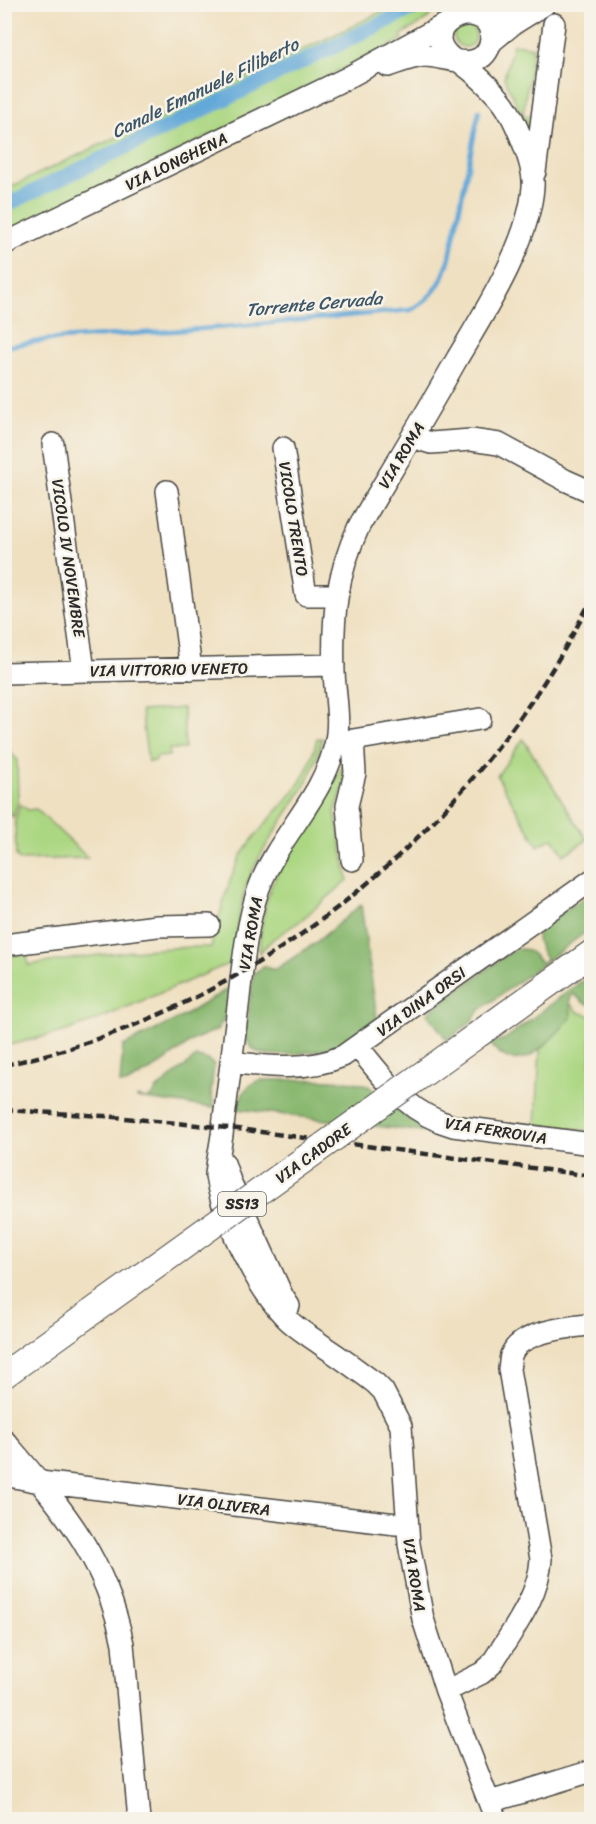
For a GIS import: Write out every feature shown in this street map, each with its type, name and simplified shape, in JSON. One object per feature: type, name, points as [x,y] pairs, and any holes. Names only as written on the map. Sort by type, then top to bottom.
[{"type":"main road","name":"VIA CADORE","points":[[4,1375],[591,953]]},
{"type":"street","name":"VIA LONGHENA","points":[[4,244],[347,78],[464,13],[547,11]]},
{"type":"street","name":"VIA LONGHENA","points":[[347,78],[414,58],[434,56],[457,61],[476,60],[483,56],[490,45],[513,24],[547,11]]},
{"type":"street","name":"VIA ROMA","points":[[352,860],[347,806],[354,773],[338,719],[334,665],[337,595],[346,556],[359,526],[487,309],[516,249],[534,186],[547,11]]},
{"type":"street","points":[[457,61],[442,48],[440,33],[464,13],[489,27],[490,45]]},
{"type":"street","name":"VIA ROMA","points":[[490,45],[502,101]]},
{"type":"street","name":"VIA ROMA","points":[[457,61],[478,75],[502,101],[528,157],[534,186]]},
{"type":"street","points":[[412,436],[431,443],[471,440],[499,444],[591,492]]},
{"type":"street","name":"VICOLO IV NOVEMBRE","points":[[53,444],[84,671]]},
{"type":"street","name":"VICOLO TRENTO","points":[[284,448],[306,595],[337,595]]},
{"type":"street","points":[[167,491],[191,669]]},
{"type":"street","name":"VIA VITTORIO VENETO","points":[[4,673],[334,665]]},
{"type":"street","points":[[344,741],[480,719]]},
{"type":"street","name":"VIA ROMA","points":[[344,741],[330,764],[318,791],[272,860],[258,890],[247,943],[221,1144],[230,1180],[283,1297],[293,1313],[328,1348],[383,1391],[401,1426],[409,1544],[423,1619],[446,1691],[493,1811]]},
{"type":"street","name":"VIA DINA ORSI","points":[[231,1062],[278,1066],[315,1065],[343,1056],[591,880]]},
{"type":"street","points":[[4,945],[157,926],[209,925]]},
{"type":"street","name":"VIA FERROVIA","points":[[358,1047],[386,1081],[409,1104],[436,1121],[453,1126],[591,1144]]},
{"type":"street","points":[[446,1691],[482,1673],[490,1665],[531,1599],[540,1575],[541,1559],[509,1369],[511,1356],[515,1348],[550,1329],[588,1325]]},
{"type":"street","points":[[4,1440],[62,1509],[90,1552],[108,1589],[123,1644],[126,1666],[139,1820]]},
{"type":"street","name":"VIA OLIVERA","points":[[4,1475],[40,1482],[300,1514],[407,1524]]},
{"type":"street","points":[[493,1811],[591,1771]]},
{"type":"green space","points":[[394,5],[441,5],[425,21],[401,35],[403,39],[5,238],[4,190]]},
{"type":"green space","points":[[465,25],[473,28],[476,36],[473,44],[465,47],[457,44],[454,36],[457,28]]},
{"type":"green space","points":[[513,44],[533,47],[523,115],[534,117],[530,131],[504,78]]},
{"type":"green space","points":[[183,708],[185,749],[169,749],[169,756],[156,757],[156,761],[148,762],[141,711]]},
{"type":"green space","points":[[317,738],[322,738],[310,774],[261,855],[247,885],[240,912],[233,962],[97,1020],[63,1032],[5,1046],[4,956],[27,954],[28,965],[142,950],[211,947],[232,875],[242,854],[296,788],[312,758]]},
{"type":"green space","points":[[523,739],[587,840],[564,855],[553,838],[538,846],[497,776]]},
{"type":"green space","points":[[5,751],[17,759],[18,802],[13,817],[5,809]]},
{"type":"green space","points":[[344,761],[346,779],[335,812],[348,880],[300,921],[273,939],[259,953],[265,909],[275,878],[288,854],[331,790]]},
{"type":"green space","points":[[20,804],[28,810],[36,809],[88,858],[19,860],[16,856],[15,820]]},
{"type":"green space","points":[[591,893],[591,928],[480,1010],[472,1022],[447,1040],[427,1013],[514,950],[526,950],[542,963],[546,959],[537,940],[539,931],[552,919]]},
{"type":"green space","points":[[361,905],[377,1019],[347,1041],[324,1049],[286,1055],[263,1054],[256,1051],[245,1036],[254,973],[265,966],[276,969],[314,944]]},
{"type":"green space","points":[[591,974],[591,1005],[584,1003],[574,994],[570,998],[571,1018],[533,1054],[523,1059],[512,1059],[501,1054],[490,1043],[505,1039]]},
{"type":"green space","points":[[234,985],[223,1021],[217,1030],[195,1039],[158,1066],[126,1084],[120,1084],[123,1046],[182,1017]]},
{"type":"green space","points":[[570,1003],[578,1012],[591,1016],[591,1131],[536,1125],[540,1049],[571,1018]]},
{"type":"green space","points":[[196,1057],[208,1060],[214,1065],[211,1091],[214,1108],[136,1098],[146,1099],[153,1096],[156,1090]]},
{"type":"green space","points":[[261,1080],[330,1080],[367,1085],[406,1117],[433,1133],[238,1109],[245,1090]]},
{"type":"waterway","name":"Canale Emanuele Filiberto","points":[[4,206],[422,4]]},
{"type":"waterway","name":"Torrente Cervada","points":[[4,347],[46,340],[228,327],[411,310],[432,294],[447,266],[479,111]]},
{"type":"railway","points":[[4,1065],[97,1039],[187,1002],[271,954],[350,898],[422,833],[487,760],[544,682],[592,598]]},
{"type":"railway","points":[[4,1110],[104,1116],[238,1129],[592,1176]]}]
